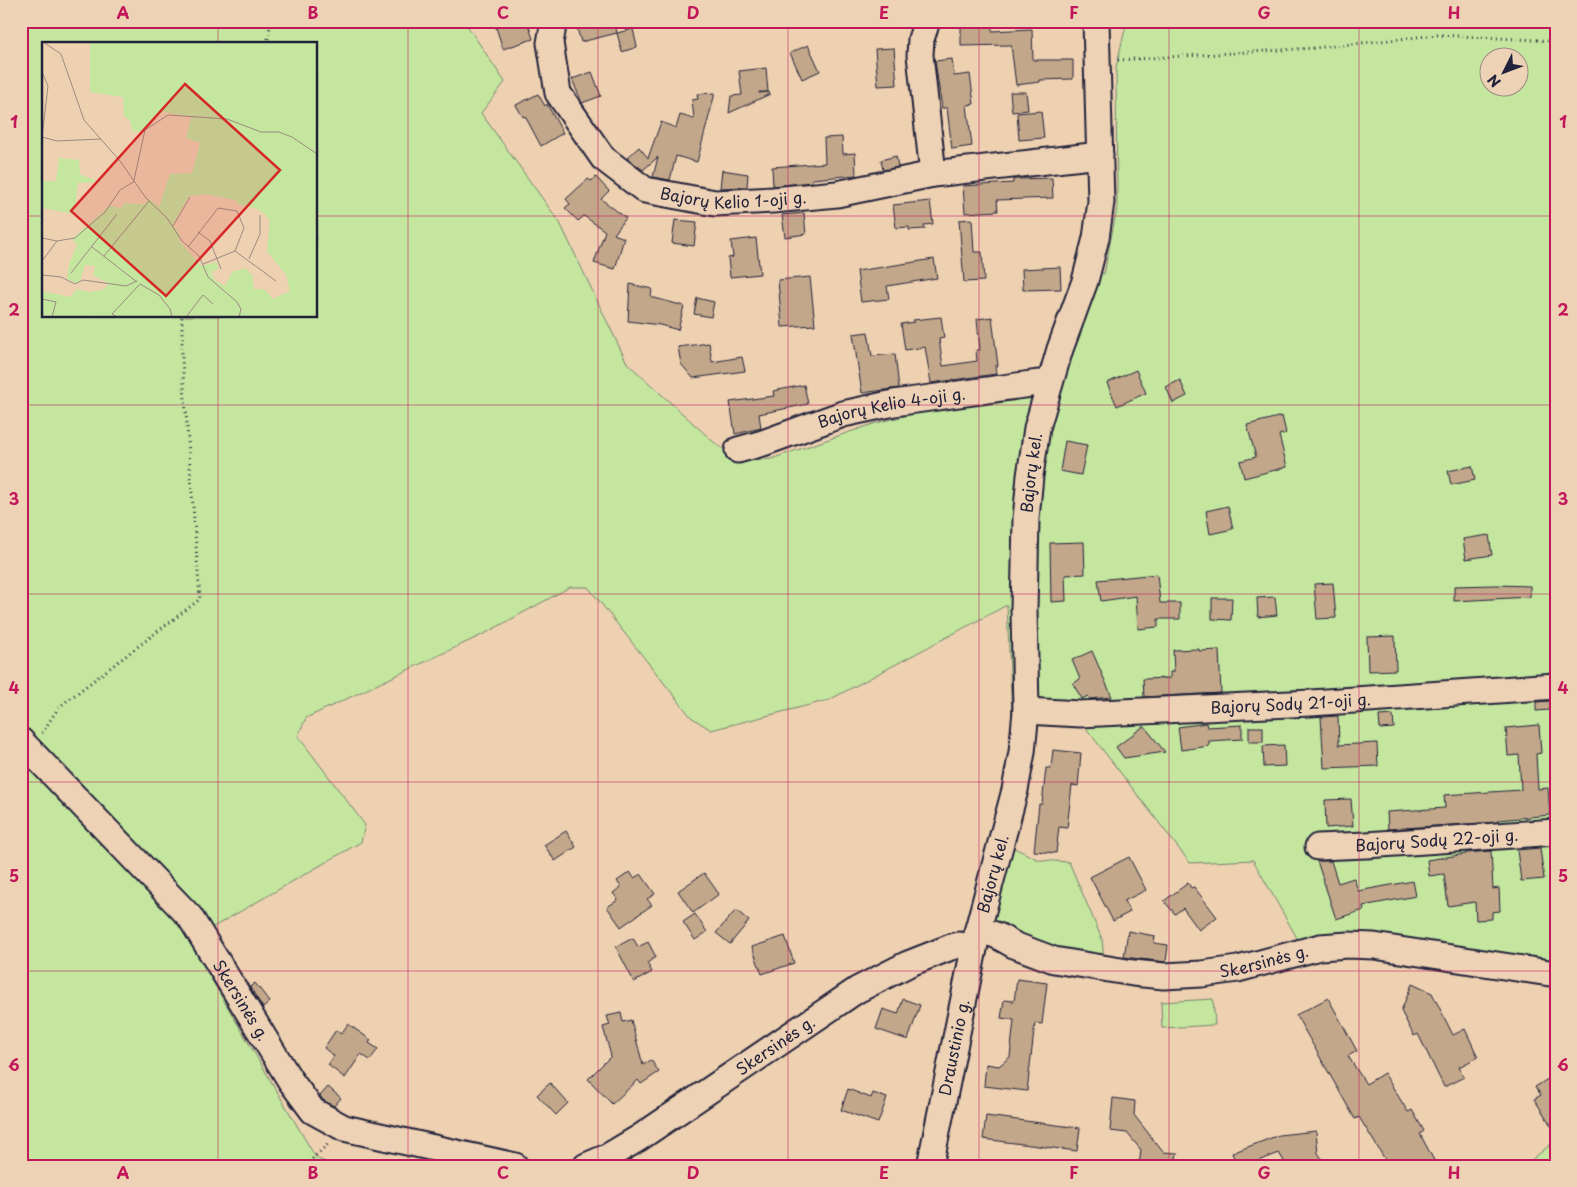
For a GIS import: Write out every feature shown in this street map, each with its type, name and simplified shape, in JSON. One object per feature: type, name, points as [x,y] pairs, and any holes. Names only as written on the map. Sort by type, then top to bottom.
[{"type":"street","name":"Bajorų Kelio 1-oji g.","points":[[554,21],[550,43],[558,93],[603,158],[645,190],[714,203],[837,194],[933,174],[1100,155]]},
{"type":"street","points":[[927,21],[921,39],[920,54],[933,174]]},
{"type":"street","name":"Bajorų kel.","points":[[976,938],[1015,790],[1022,752],[1026,711],[1024,610],[1026,519],[1037,428],[1060,349],[1085,281],[1096,238],[1100,202],[1100,155],[1096,21]]},
{"type":"street","name":"Bajorų Kelio 4-oji g.","points":[[738,450],[843,414],[894,403],[1038,383],[1049,385]]},
{"type":"street","name":"Bajorų Sodų 21-oji g.","points":[[1026,711],[1080,714],[1311,703],[1556,686]]},
{"type":"street","name":"Skersinės g.","points":[[26,746],[190,917],[290,1080],[313,1110],[344,1128],[515,1166]]},
{"type":"street","name":"Bajorų Sodų 22-oji g.","points":[[1318,846],[1366,845],[1556,832]]},
{"type":"street","name":"Skersinės g.","points":[[586,1166],[606,1157],[638,1138],[857,990],[908,964],[976,938],[998,936],[1014,945],[1054,960],[1133,974],[1164,976],[1202,974],[1238,969],[1320,947],[1348,945],[1374,946],[1556,974]]},
{"type":"street","name":"Draustinio g.","points":[[930,1166],[976,938]]},
{"type":"path","points":[[21,26],[32,21]]},
{"type":"path","points":[[267,42],[271,21]]},
{"type":"path","points":[[1096,62],[1314,48],[1437,35],[1556,41]]},
{"type":"path","points":[[26,746],[60,707],[200,600],[182,359],[182,318]]},
{"type":"path","points":[[306,1166],[344,1128]]},
{"type":"green space","points":[[21,21],[464,21],[505,82],[481,113],[560,223],[627,363],[717,445],[743,461],[771,459],[876,423],[950,405],[1010,399],[1032,399],[1079,262],[1104,274],[1117,208],[1116,67],[1127,21],[1556,21],[1556,983],[1355,952],[1306,954],[1253,860],[1190,863],[1079,719],[1035,720],[1012,718],[1007,605],[829,700],[711,730],[691,717],[588,587],[570,587],[486,633],[306,718],[298,736],[365,825],[361,842],[189,941],[316,1158],[335,1166],[21,1166]]},
{"type":"green space","points":[[1012,847],[1039,860],[1069,862],[1102,939],[1104,961],[1050,952],[994,922],[991,916]]},
{"type":"green space","points":[[1213,999],[1215,1025],[1162,1028],[1161,1002]]},
{"type":"green space","points":[[1550,1145],[1556,1146],[1556,1166],[1524,1166]]},
{"type":"building","points":[[494,21],[527,21],[533,39],[503,49]]},
{"type":"building","points":[[575,21],[614,21],[617,33],[581,42]]},
{"type":"building","points":[[961,23],[992,23],[992,31],[1032,29],[1033,60],[1073,60],[1073,79],[1040,80],[1040,82],[1016,85],[1011,45],[961,46]]},
{"type":"building","points":[[633,29],[637,47],[622,52],[617,33]]},
{"type":"building","points":[[808,45],[820,71],[802,79],[790,53]]},
{"type":"building","points":[[894,48],[897,85],[878,86],[875,49]]},
{"type":"building","points":[[952,59],[954,76],[970,74],[974,104],[967,105],[972,146],[952,149],[947,108],[942,108],[935,61]]},
{"type":"building","points":[[766,68],[768,92],[759,93],[769,92],[770,94],[729,113],[731,96],[742,95],[739,71]]},
{"type":"building","points":[[592,72],[601,96],[582,103],[572,79]]},
{"type":"building","points":[[1010,92],[1026,92],[1028,110],[1012,112]]},
{"type":"building","points":[[715,93],[697,162],[676,156],[670,180],[653,177],[658,157],[643,170],[627,158],[639,147],[648,158],[661,122],[676,128],[680,115],[694,119],[692,100],[698,99],[697,94]]},
{"type":"building","points":[[538,94],[545,106],[547,104],[563,133],[541,146],[525,116],[523,117],[516,105]]},
{"type":"building","points":[[1041,111],[1044,138],[1019,140],[1017,113]]},
{"type":"building","points":[[842,137],[843,154],[855,153],[856,175],[812,179],[812,182],[773,186],[772,167],[825,163],[824,138]]},
{"type":"building","points":[[896,156],[898,167],[883,170],[881,160]]},
{"type":"building","points":[[722,170],[748,174],[747,187],[720,188]]},
{"type":"building","points":[[596,177],[609,191],[601,199],[626,218],[614,234],[624,238],[615,269],[594,263],[605,231],[584,216],[578,221],[565,208],[570,204],[566,199],[588,179],[591,181]]},
{"type":"building","points":[[1052,178],[1053,198],[997,200],[998,211],[965,213],[963,186],[1013,183],[1013,179]]},
{"type":"building","points":[[930,201],[933,224],[924,225],[925,229],[909,230],[909,227],[896,228],[893,205]]},
{"type":"building","points":[[804,213],[806,234],[785,237],[782,215]]},
{"type":"building","points":[[972,219],[974,252],[982,252],[984,281],[964,282],[959,220]]},
{"type":"building","points":[[675,220],[697,222],[694,246],[672,243]]},
{"type":"building","points":[[756,238],[760,274],[730,277],[728,258],[733,257],[731,241]]},
{"type":"building","points":[[934,259],[937,278],[887,286],[889,299],[861,302],[857,271]]},
{"type":"building","points":[[1060,267],[1061,289],[1023,290],[1022,269]]},
{"type":"building","points":[[810,277],[815,325],[782,327],[778,280]]},
{"type":"building","points":[[630,284],[652,289],[651,297],[684,306],[678,330],[660,325],[628,321]]},
{"type":"building","points":[[697,298],[714,302],[711,317],[694,314]]},
{"type":"building","points":[[941,317],[944,338],[939,339],[943,366],[977,361],[976,350],[980,350],[977,319],[992,317],[998,366],[995,366],[996,374],[931,383],[925,347],[905,350],[901,324],[914,322],[913,320]]},
{"type":"building","points":[[868,332],[872,356],[895,354],[899,388],[862,393],[853,334]]},
{"type":"building","points":[[709,343],[712,362],[742,357],[745,371],[693,378],[681,364],[678,347]]},
{"type":"building","points":[[1136,370],[1146,393],[1117,406],[1107,383]]},
{"type":"building","points":[[1180,380],[1187,396],[1173,403],[1166,387]]},
{"type":"building","points":[[804,385],[808,404],[759,414],[761,428],[735,434],[730,402],[774,396],[773,391]]},
{"type":"building","points":[[1282,416],[1286,433],[1279,435],[1287,467],[1244,478],[1240,461],[1256,457],[1247,425]]},
{"type":"building","points":[[1065,441],[1087,445],[1081,475],[1060,471]]},
{"type":"building","points":[[1472,466],[1475,480],[1451,485],[1448,471]]},
{"type":"building","points":[[1228,506],[1233,529],[1210,534],[1206,511]]},
{"type":"building","points":[[1489,535],[1492,555],[1466,559],[1463,539]]},
{"type":"building","points":[[1084,542],[1085,574],[1065,575],[1066,601],[1051,602],[1050,543]]},
{"type":"building","points":[[1157,574],[1160,603],[1180,603],[1180,619],[1158,619],[1158,627],[1138,629],[1136,596],[1101,601],[1098,580]]},
{"type":"building","points":[[1333,583],[1336,618],[1317,619],[1314,584]]},
{"type":"building","points":[[1454,586],[1530,586],[1530,597],[1454,601]]},
{"type":"building","points":[[1275,597],[1277,615],[1258,617],[1257,598]]},
{"type":"building","points":[[1212,598],[1232,598],[1231,620],[1212,619]]},
{"type":"building","points":[[1395,636],[1396,670],[1368,671],[1367,637]]},
{"type":"building","points":[[1199,649],[1199,651],[1219,650],[1221,693],[1144,697],[1143,679],[1170,678],[1170,672],[1174,672],[1173,650]]},
{"type":"building","points":[[1092,651],[1112,697],[1090,699],[1088,696],[1082,699],[1073,684],[1080,679],[1072,660]]},
{"type":"building","points":[[1550,701],[1550,710],[1536,711],[1536,702]]},
{"type":"building","points":[[1393,715],[1394,728],[1380,729],[1379,716]]},
{"type":"building","points":[[1338,716],[1339,745],[1377,743],[1378,766],[1324,768],[1321,717]]},
{"type":"building","points":[[1206,723],[1207,727],[1242,725],[1242,739],[1209,741],[1209,746],[1181,750],[1178,727]]},
{"type":"building","points":[[1539,725],[1541,753],[1536,754],[1538,789],[1548,788],[1550,815],[1498,820],[1498,822],[1388,829],[1387,812],[1445,808],[1444,795],[1521,790],[1519,755],[1508,756],[1506,728]]},
{"type":"building","points":[[1144,726],[1165,752],[1124,758],[1116,747]]},
{"type":"building","points":[[1249,727],[1263,727],[1263,742],[1249,742]]},
{"type":"building","points":[[1284,745],[1285,766],[1264,767],[1263,746]]},
{"type":"building","points":[[1053,750],[1081,753],[1078,786],[1072,785],[1067,828],[1059,827],[1056,853],[1034,851],[1039,804],[1042,804],[1046,768],[1051,768]]},
{"type":"building","points":[[1351,799],[1353,826],[1326,828],[1325,800]]},
{"type":"building","points":[[566,831],[576,847],[555,861],[544,845]]},
{"type":"building","points":[[1540,848],[1544,879],[1521,881],[1517,850]]},
{"type":"building","points":[[1491,851],[1493,889],[1499,888],[1500,911],[1492,912],[1492,919],[1476,920],[1475,902],[1448,906],[1444,874],[1429,876],[1427,860],[1466,853]]},
{"type":"building","points":[[1129,857],[1146,890],[1124,901],[1130,912],[1113,921],[1090,877]]},
{"type":"building","points":[[1317,861],[1331,861],[1338,883],[1354,878],[1358,891],[1413,881],[1416,896],[1363,906],[1364,910],[1336,919]]},
{"type":"building","points":[[630,872],[634,878],[641,874],[655,894],[647,899],[652,905],[621,927],[607,907],[618,900],[613,893],[621,887],[617,881]]},
{"type":"building","points":[[704,873],[719,894],[693,913],[678,891]]},
{"type":"building","points":[[1188,883],[1191,888],[1194,887],[1217,917],[1199,930],[1183,908],[1175,914],[1164,901]]},
{"type":"building","points":[[736,910],[749,921],[730,944],[716,933]]},
{"type":"building","points":[[695,914],[707,932],[695,940],[683,922]]},
{"type":"building","points":[[1128,931],[1155,936],[1154,943],[1168,945],[1166,962],[1124,957]]},
{"type":"building","points":[[785,936],[794,963],[762,974],[752,947]]},
{"type":"building","points":[[633,938],[638,947],[648,942],[656,957],[647,963],[652,972],[634,982],[616,947]]},
{"type":"building","points":[[1017,979],[1047,983],[1042,1024],[1035,1023],[1027,1091],[984,1086],[986,1064],[999,1066],[1010,1057],[1014,1020],[1001,1018],[1004,1000],[1014,1001]]},
{"type":"building","points":[[255,983],[270,1002],[263,1008],[250,987]]},
{"type":"building","points":[[1412,984],[1432,993],[1453,1035],[1465,1029],[1478,1057],[1459,1067],[1464,1077],[1444,1087],[1418,1034],[1414,1036],[1401,1011]]},
{"type":"building","points":[[1328,998],[1357,1051],[1348,1056],[1366,1084],[1384,1073],[1408,1112],[1412,1110],[1424,1131],[1420,1134],[1437,1166],[1389,1166],[1359,1117],[1355,1119],[1296,1015]]},
{"type":"building","points":[[903,999],[920,1005],[908,1040],[876,1029],[883,1009],[898,1014]]},
{"type":"building","points":[[621,1013],[623,1022],[631,1020],[643,1065],[651,1060],[659,1072],[641,1084],[638,1080],[612,1104],[588,1079],[611,1056],[603,1027],[610,1025],[607,1016]]},
{"type":"building","points":[[348,1024],[371,1040],[369,1043],[378,1049],[370,1060],[361,1054],[345,1078],[328,1065],[334,1056],[324,1048],[336,1030],[341,1034]]},
{"type":"building","points":[[1556,1074],[1556,1133],[1534,1099],[1541,1095],[1535,1087]]},
{"type":"building","points":[[550,1083],[568,1103],[556,1115],[537,1095]]},
{"type":"building","points":[[328,1087],[341,1098],[334,1106],[323,1100],[320,1096]]},
{"type":"building","points":[[848,1089],[871,1098],[873,1093],[887,1098],[878,1123],[841,1110]]},
{"type":"building","points":[[1113,1098],[1135,1101],[1134,1115],[1163,1152],[1177,1153],[1175,1166],[1139,1166],[1141,1150],[1127,1133],[1110,1131]]},
{"type":"building","points":[[986,1116],[1080,1128],[1077,1151],[983,1139]]},
{"type":"building","points":[[1316,1131],[1318,1153],[1327,1166],[1287,1166],[1279,1153],[1246,1166],[1237,1166],[1232,1153],[1279,1135]]}]
